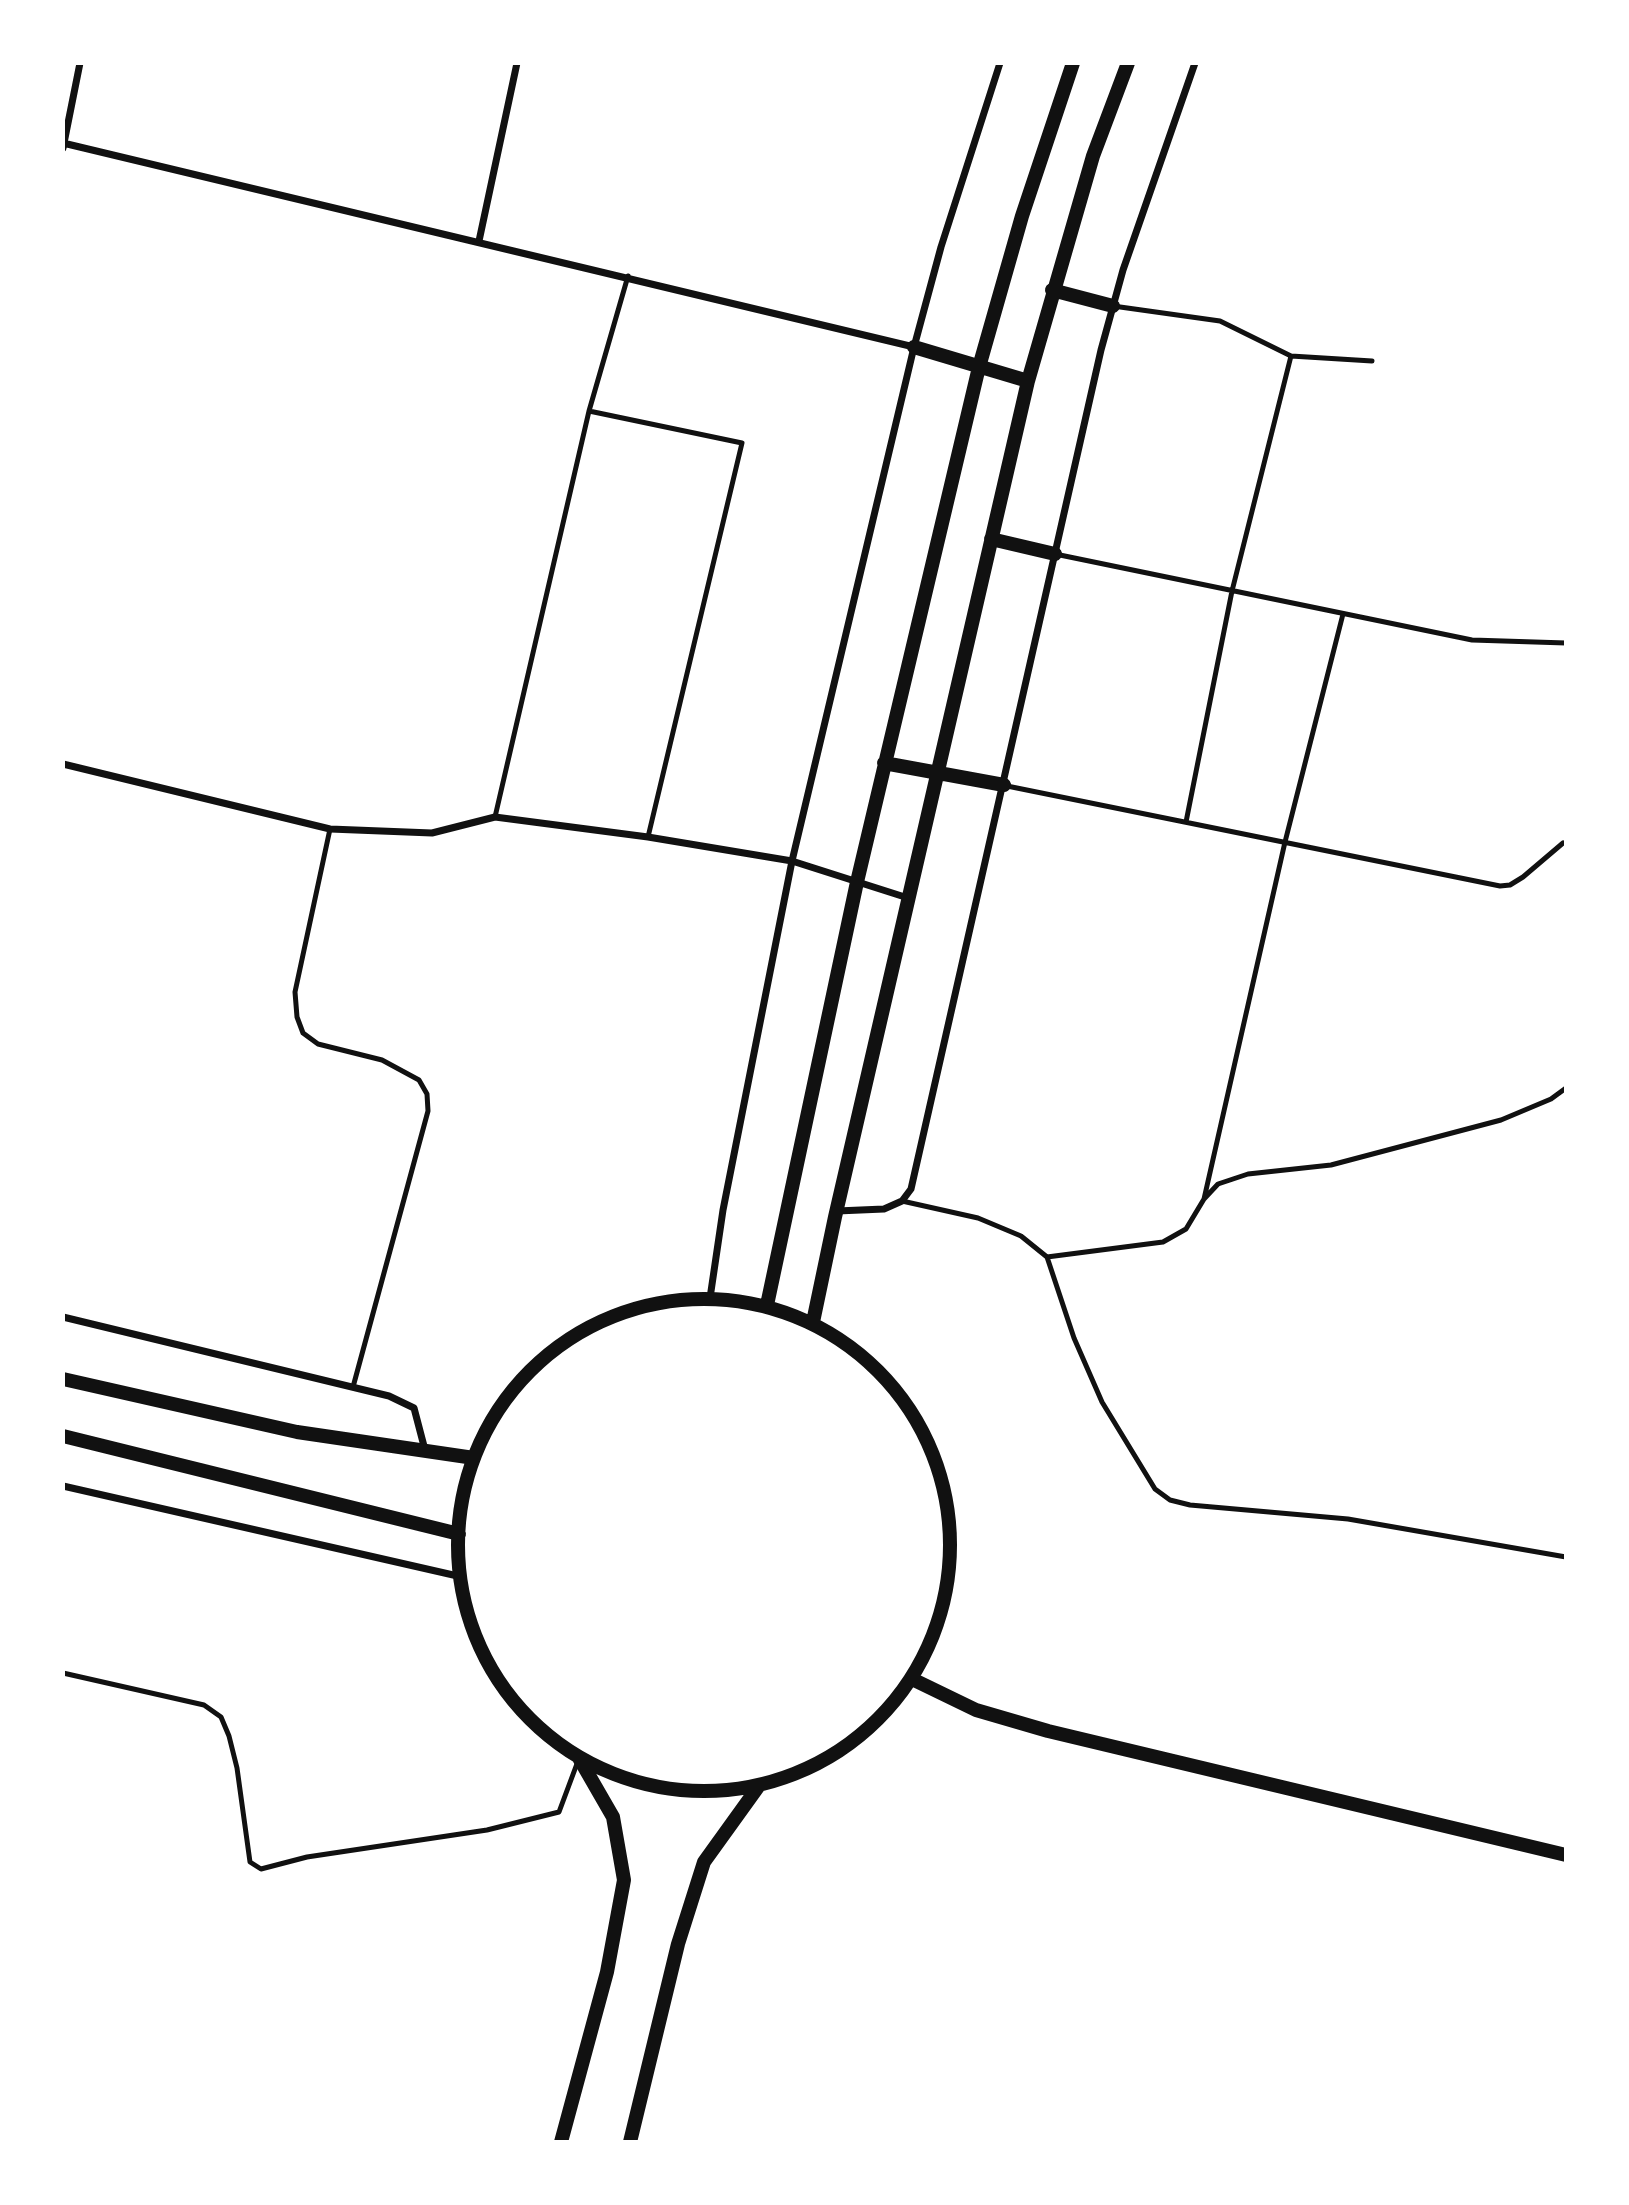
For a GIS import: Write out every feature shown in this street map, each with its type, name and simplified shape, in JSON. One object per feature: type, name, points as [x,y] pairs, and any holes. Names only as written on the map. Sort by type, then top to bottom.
[{"type":"main road","points":[[766,1305],[884,763],[979,367],[1023,216],[1073,63]]},
{"type":"main road","points":[[813,1322],[1028,380],[1093,156],[1128,63]]},
{"type":"main road","points":[[1052,290],[1113,306]]},
{"type":"main road","points":[[914,347],[1028,380]]},
{"type":"main road","points":[[991,539],[1055,554]]},
{"type":"main road","points":[[884,763],[1004,785]]},
{"type":"main road","points":[[710,1298],[766,1305],[813,1322],[870,1361],[914,1415],[942,1478],[951,1547],[941,1615],[912,1679],[870,1728],[818,1765],[758,1787],[696,1793],[636,1783],[579,1758],[527,1717],[488,1663],[464,1601],[458,1534],[463,1496],[474,1458],[505,1400],[545,1356],[595,1324],[651,1303],[710,1298]]},
{"type":"main road","points":[[63,1378],[297,1432],[474,1458]]},
{"type":"main road","points":[[63,1436],[458,1534]]},
{"type":"main road","points":[[912,1679],[976,1710],[1048,1731],[1566,1855]]},
{"type":"main road","points":[[561,2142],[607,1972],[624,1880],[612,1816],[579,1758]]},
{"type":"main road","points":[[630,2142],[678,1944],[704,1861],[758,1787]]},
{"type":"street","points":[[80,63],[63,145],[628,276],[914,347]]},
{"type":"street","points":[[479,241],[517,63]]},
{"type":"street","points":[[710,1298],[723,1210],[792,861],[914,347],[941,247],[1000,63]]},
{"type":"street","points":[[836,1212],[884,1209],[902,1201],[911,1189],[1113,306],[1182,94],[1195,63]]},
{"type":"street","points":[[63,764],[330,829],[432,833],[495,817],[648,837],[792,861],[908,898]]},
{"type":"street","points":[[63,1317],[389,1396],[414,1408],[425,1451]]},
{"type":"street","points":[[63,1486],[462,1577]]},
{"type":"lane","points":[[495,817],[589,411],[628,276]]},
{"type":"lane","points":[[1113,306],[1220,321],[1291,356],[1372,361]]},
{"type":"lane","points":[[1186,822],[1232,591],[1291,356]]},
{"type":"lane","points":[[589,411],[742,443],[648,837]]},
{"type":"lane","points":[[1055,554],[1472,640],[1566,643]]},
{"type":"lane","points":[[1204,1199],[1285,842],[1343,614]]},
{"type":"lane","points":[[1004,785],[1500,886],[1510,885],[1523,877],[1563,843]]},
{"type":"lane","points":[[330,829],[295,992],[297,1017],[303,1033],[318,1044],[382,1060],[419,1080],[426,1094],[428,1111],[353,1387]]},
{"type":"lane","points":[[1047,1257],[1163,1242],[1186,1229],[1204,1199],[1218,1184],[1248,1174],[1331,1165],[1500,1121],[1551,1099],[1566,1088]]},
{"type":"lane","points":[[902,1201],[978,1218],[1021,1236],[1047,1257],[1074,1338],[1102,1402],[1155,1489],[1170,1500],[1189,1505],[1348,1518],[1566,1557]]},
{"type":"lane","points":[[63,1673],[204,1705],[221,1717],[237,1768],[250,1862],[258,1868],[307,1857],[488,1830],[559,1812],[569,1793],[579,1758]]}]
